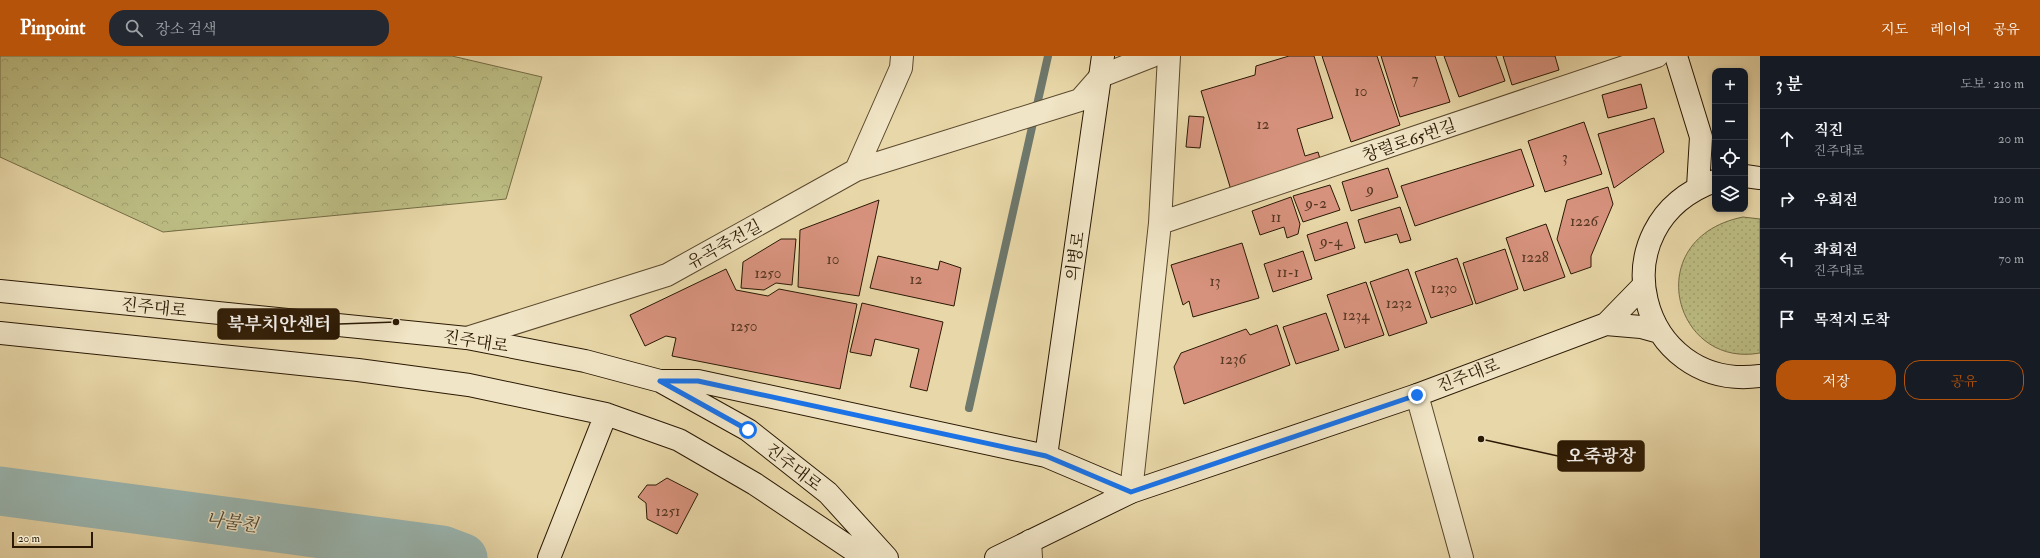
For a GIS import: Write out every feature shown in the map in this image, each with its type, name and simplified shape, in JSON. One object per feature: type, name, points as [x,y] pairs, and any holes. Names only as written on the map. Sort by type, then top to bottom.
[{"type":"street","points":[[856,170],[901,68],[902,56]]},
{"type":"street","points":[[1102,66],[1152,56]]},
{"type":"street","points":[[660,381],[698,381],[1046,456],[1131,492],[1160,223],[1169,56]]},
{"type":"street","name":"창렬로65번길","points":[[1160,223],[1657,56]]},
{"type":"street","points":[[1676,56],[1708,142],[1706,184],[1678,200],[1662,218],[1650,238],[1644,262],[1643,286],[1650,312],[1660,332],[1678,353],[1702,369],[1730,377],[1760,377]]},
{"type":"street","name":"유곡죽전길","points":[[466,338],[668,275],[856,170],[1080,100],[1102,66]]},
{"type":"street","name":"의병로","points":[[1046,456],[1102,66]]},
{"type":"street","points":[[1606,324],[1643,286]]},
{"type":"street","name":"진주대로","points":[[0,291],[466,338],[585,361],[660,381],[754,435],[828,493],[887,558]]},
{"type":"street","points":[[1606,324],[1641,327],[1660,332]]},
{"type":"street","name":"진주대로","points":[[996,558],[1031,549],[1131,492],[1417,395],[1606,324]]},
{"type":"street","name":"진주대로","points":[[0,333],[350,370],[469,385],[606,414],[679,440],[755,484],[865,558]]},
{"type":"street","points":[[1417,395],[1462,558]]},
{"type":"street","points":[[549,558],[584,474],[606,414]]},
{"type":"green space","points":[[0,56],[452,56],[542,77],[506,199],[163,232],[0,157]]},
{"type":"green space","points":[[1743,217],[1760,219],[1760,353],[1730,353],[1706,341],[1689,323],[1680,299],[1680,273],[1690,249],[1710,230]]},
{"type":"building","points":[[1289,56],[1314,56],[1333,118],[1297,129],[1305,156],[1318,152],[1321,162],[1231,190],[1201,91],[1255,75],[1256,66]]},
{"type":"building","points":[[1322,56],[1377,56],[1400,125],[1351,142]]},
{"type":"building","points":[[1381,56],[1435,56],[1450,102],[1400,117]]},
{"type":"building","points":[[1444,56],[1496,56],[1505,81],[1459,97]]},
{"type":"building","points":[[1503,56],[1555,56],[1559,70],[1512,85]]},
{"type":"building","points":[[1641,84],[1647,108],[1608,118],[1602,95]]},
{"type":"building","points":[[1189,116],[1204,117],[1200,148],[1186,147]]},
{"type":"building","points":[[1654,118],[1664,152],[1614,188],[1598,134]]},
{"type":"building","points":[[1584,122],[1602,174],[1545,192],[1528,141]]},
{"type":"building","points":[[1521,149],[1534,186],[1415,226],[1401,186]]},
{"type":"building","points":[[1388,168],[1398,197],[1351,211],[1342,182]]},
{"type":"building","points":[[1330,185],[1340,210],[1303,222],[1293,196]]},
{"type":"building","points":[[1608,187],[1613,204],[1591,256],[1591,267],[1571,274],[1557,239],[1567,200]]},
{"type":"building","points":[[1291,197],[1300,224],[1298,234],[1287,238],[1284,227],[1260,235],[1252,211]]},
{"type":"building","points":[[879,200],[859,296],[798,287],[800,230]]},
{"type":"building","points":[[1400,207],[1411,240],[1400,243],[1397,234],[1365,243],[1358,220]]},
{"type":"building","points":[[1347,222],[1355,248],[1315,261],[1307,235]]},
{"type":"building","points":[[1546,224],[1565,277],[1524,291],[1506,238]]},
{"type":"building","points":[[781,239],[796,239],[792,285],[776,283],[764,290],[741,288],[743,262]]},
{"type":"building","points":[[1242,243],[1259,298],[1193,317],[1189,301],[1183,305],[1171,265]]},
{"type":"building","points":[[1505,249],[1518,289],[1476,304],[1463,263]]},
{"type":"building","points":[[1303,251],[1312,279],[1273,292],[1264,264]]},
{"type":"building","points":[[878,256],[938,270],[940,261],[961,268],[954,306],[870,288]]},
{"type":"building","points":[[1457,258],[1473,304],[1431,318],[1415,272]]},
{"type":"building","points":[[726,269],[736,290],[768,296],[779,289],[857,304],[840,389],[672,356],[676,338],[666,336],[645,346],[630,315]]},
{"type":"building","points":[[1408,269],[1427,323],[1389,336],[1370,282]]},
{"type":"building","points":[[1366,282],[1384,335],[1345,348],[1327,295]]},
{"type":"building","points":[[862,303],[943,322],[927,391],[910,387],[919,349],[875,339],[871,356],[850,352]]},
{"type":"building","points":[[1326,313],[1339,350],[1296,364],[1283,327]]},
{"type":"building","points":[[1277,325],[1290,365],[1184,404],[1174,367],[1181,353],[1246,329],[1250,335]]},
{"type":"building","points":[[667,478],[698,494],[677,534],[647,519],[646,503],[638,497],[647,485],[656,485]]},
{"type":"waterway","points":[[969,408],[1048,56]]},
{"type":"waterway","name":"나불천","points":[[0,491],[442,550],[463,558]]},
{"type":"place","name":"북부치안센터","points":[[396,322]]},
{"type":"place","name":"오죽광장","points":[[1481,439]]},
{"type":"route","points":[[748,430],[660,381],[698,381],[1046,456],[1131,492],[1417,395]]}]
